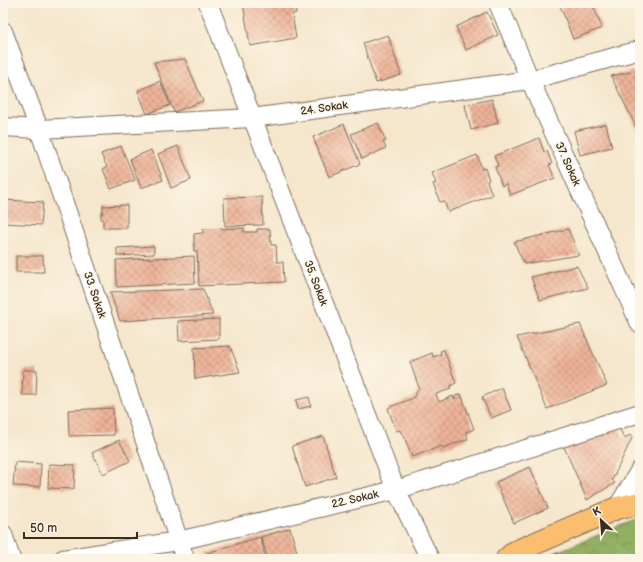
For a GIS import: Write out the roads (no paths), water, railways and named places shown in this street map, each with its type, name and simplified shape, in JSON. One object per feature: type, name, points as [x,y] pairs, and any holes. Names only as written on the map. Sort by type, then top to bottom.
[{"type":"main road","points":[[507,559],[515,552],[618,508],[640,503]]},
{"type":"street","name":"35. Sokak","points":[[208,3],[396,490],[430,559]]},
{"type":"street","name":"37. Sokak","points":[[498,3],[530,80],[640,324]]},
{"type":"street","name":"33. Sokak","points":[[3,31],[39,129],[185,559]]},
{"type":"street","name":"24. Sokak","points":[[3,127],[39,129],[252,118],[530,80],[640,50]]},
{"type":"street","name":"22. Sokak","points":[[63,559],[178,541],[396,490],[640,413]]},
{"type":"street","points":[[618,508],[640,470]]},
{"type":"street","points":[[3,534],[11,559]]}]
